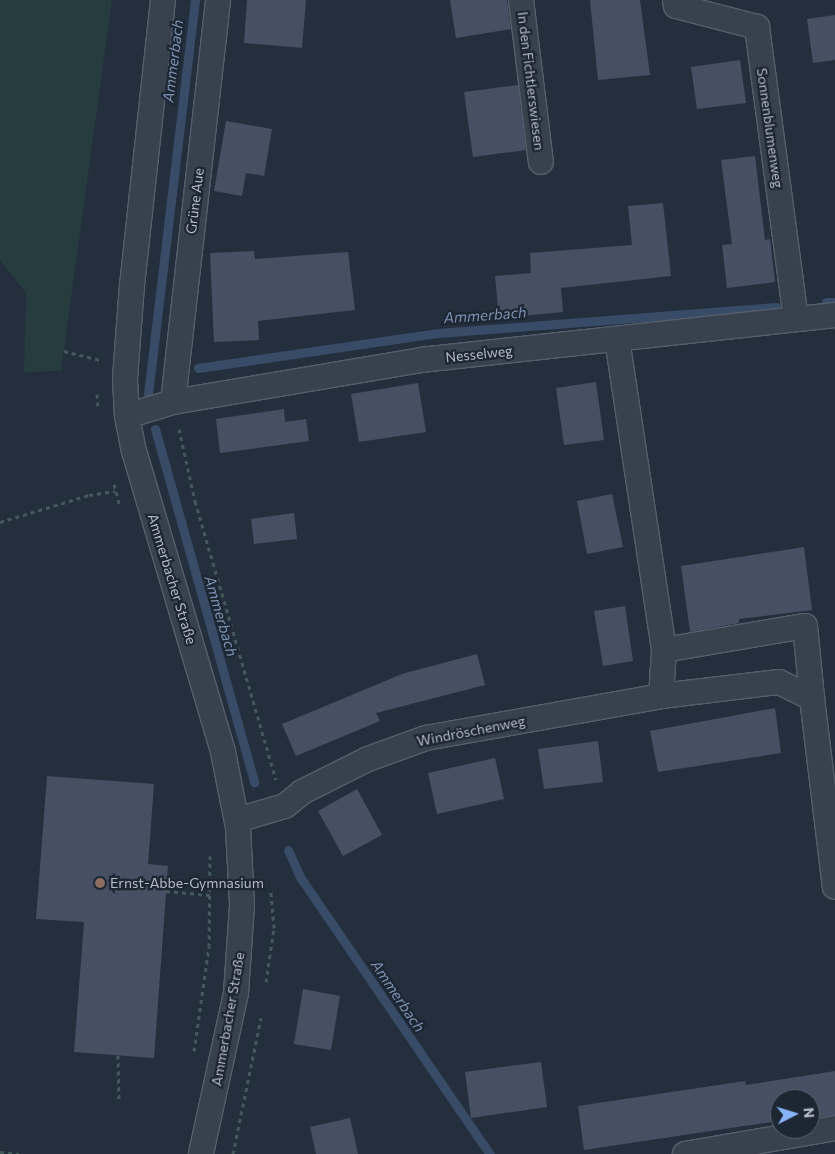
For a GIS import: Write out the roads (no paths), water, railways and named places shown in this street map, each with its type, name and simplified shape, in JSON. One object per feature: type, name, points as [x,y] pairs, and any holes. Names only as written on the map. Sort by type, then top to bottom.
[{"type":"street","name":"Ammerbacher Straße","points":[[163,0],[126,342],[127,416],[143,486],[223,752],[237,820],[241,946],[220,1078],[201,1154]]},
{"type":"street","name":"Grüne Aue","points":[[173,402],[218,0]]},
{"type":"street","name":"In den Fichtlerswiesen","points":[[521,0],[541,162]]},
{"type":"street","name":"Sonnenblumenweg","points":[[675,0],[676,6],[756,27],[796,318]]},
{"type":"street","name":"Nesselweg","points":[[127,416],[173,402],[421,360],[835,315]]},
{"type":"street","points":[[617,339],[664,650],[661,696]]},
{"type":"street","points":[[664,650],[805,626],[835,887]]},
{"type":"street","name":"Windröschenweg","points":[[237,820],[285,806],[302,792],[368,759],[426,738],[661,696],[780,682],[812,698]]},
{"type":"street","points":[[685,1154],[717,1152],[835,1128]]},
{"type":"waterway","name":"Ammerbach","points":[[148,394],[195,0]]},
{"type":"waterway","name":"Ammerbach","points":[[826,302],[835,302]]},
{"type":"waterway","name":"Ammerbach","points":[[198,368],[438,333],[776,307]]},
{"type":"waterway","name":"Ammerbach","points":[[155,429],[254,782]]},
{"type":"waterway","name":"Ammerbach","points":[[288,850],[300,877],[490,1154]]},
{"type":"place","name":"Ernst-Abbe-Gymnasium","points":[[100,883]]}]
